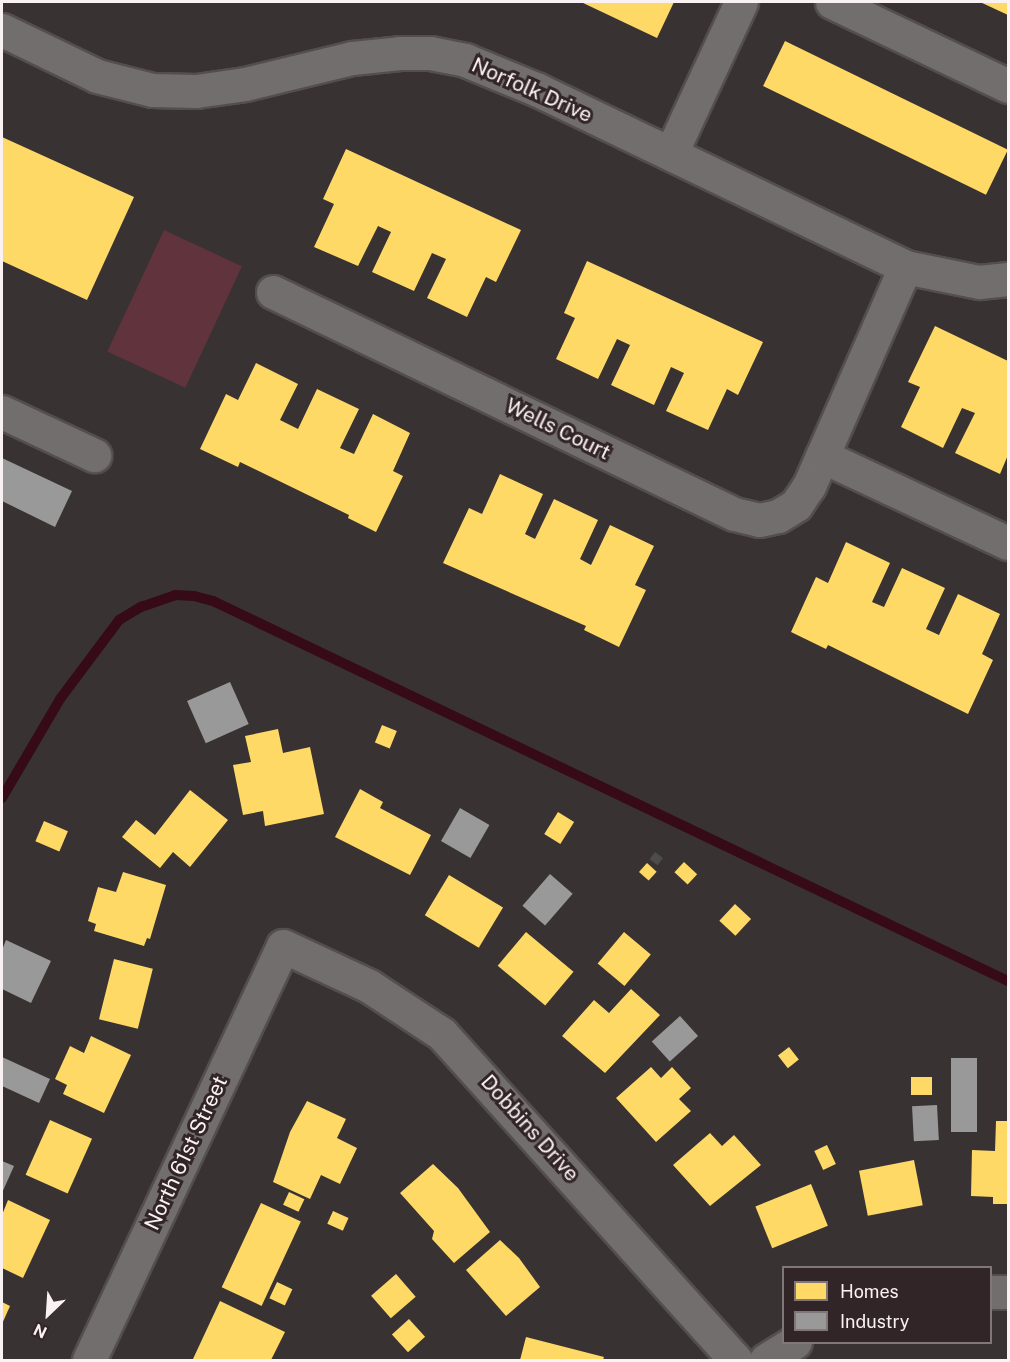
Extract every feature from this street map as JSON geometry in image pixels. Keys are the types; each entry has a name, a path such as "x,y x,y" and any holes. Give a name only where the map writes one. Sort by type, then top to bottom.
{"street":[{"path":"671,153 741,2"},
{"path":"832,2 1008,87"},
{"name":"Norfolk Drive","path":"2,30 97,76 152,90 196,91 245,84 352,58 430,54 503,74 905,267 979,282 1008,279"},
{"name":"Wells Court","path":"273,292 734,514 759,520 778,516 796,505 822,456 905,267"},
{"path":"2,412 94,455"},
{"path":"822,456 1008,543"},
{"name":"North 61st Street","path":"89,1360 283,946"},
{"name":"Dobbins Drive","path":"283,946 369,986 442,1034 736,1360"},
{"path":"992,1292 1008,1292"},
{"path":"766,1360 792,1344"}],"shaded area":[{"path":"164,230 242,266 185,388 107,351"}],"building: Homes":[{"path":"581,2 674,2 657,38"},
{"path":"980,2 1008,2 1008,15"},
{"path":"785,41 1008,150 986,195 763,86"},
{"path":"2,137 134,197 87,300 2,261"},
{"path":"346,149 521,230 496,282 486,277 467,317 427,298 446,259 432,253 414,291 372,272 391,232 378,226 358,266 314,247 334,204 323,199"},
{"path":"587,261 763,342 738,395 727,389 708,430 666,411 684,373 671,367 654,405 611,385 630,345 617,339 598,379 556,359 575,318 564,313"},
{"path":"935,326 1008,361 1008,455 1000,474 955,453 975,413 962,408 943,448 901,427 920,387 908,382"},
{"path":"256,363 298,384 280,420 298,429 317,389 359,409 340,448 354,454 373,414 410,433 393,471 403,476 376,532 348,518 349,515 240,462 238,467 200,449 226,394 238,400"},
{"path":"500,474 543,494 525,534 535,539 554,499 598,520 580,559 591,565 610,525 654,546 635,585 646,590 619,647 584,630 586,626 443,563 469,508 482,514"},
{"path":"846,542 890,563 872,602 884,607 902,568 945,588 926,629 939,635 958,594 1000,614 982,654 993,660 968,714 828,645 826,649 791,632 816,577 828,583"},
{"path":"382,725 397,731 390,749 375,743"},
{"path":"278,729 283,753 310,747 324,814 265,826 263,811 243,815 233,765 251,762 245,736"},
{"path":"360,789 383,802 380,808 431,835 410,875 335,837"},
{"path":"190,790 228,820 190,867 173,852 160,868 122,837 136,820 155,835"},
{"path":"558,812 574,822 560,844 544,834"},
{"path":"44,821 68,831 59,851 35,841"},
{"path":"684,862 697,874 688,885 674,872"},
{"path":"647,863 657,872 649,881 639,872"},
{"path":"123,872 166,885 150,939 147,938 144,946 94,931 96,924 88,921 98,887 116,892"},
{"path":"449,875 503,907 479,948 425,915"},
{"path":"735,904 751,919 735,936 719,921"},
{"path":"526,932 573,972 545,1006 498,966"},
{"path":"624,932 651,954 624,986 598,963"},
{"path":"114,959 153,969 138,1029 99,1019"},
{"path":"631,989 660,1015 605,1073 562,1036 594,1000 609,1013"},
{"path":"91,1036 131,1055 104,1113 63,1094 67,1085 55,1079 70,1046 84,1053"},
{"path":"789,1047 799,1060 788,1068 778,1056"},
{"path":"651,1067 661,1078 672,1067 691,1088 679,1099 691,1111 656,1142 616,1098"},
{"path":"911,1077 932,1077 932,1095 911,1095"},
{"path":"307,1101 346,1119 337,1138 357,1148 340,1184 321,1175 310,1199 273,1182 290,1132"},
{"path":"50,1120 92,1139 68,1194 26,1175"},
{"path":"996,1121 1008,1121 1007,1204 993,1204 993,1197 971,1196 972,1150 995,1151"},
{"path":"710,1133 722,1146 734,1135 761,1165 710,1206 673,1165"},
{"path":"827,1145 836,1164 823,1170 814,1151"},
{"path":"914,1160 923,1205 868,1216 859,1171"},
{"path":"433,1164 458,1188 490,1232 454,1263 432,1239 434,1231 400,1193"},
{"path":"811,1184 828,1226 772,1248 755,1206"},
{"path":"289,1192 304,1199 298,1212 283,1205"},
{"path":"8,1200 50,1220 23,1278 2,1268 2,1215"},
{"path":"261,1203 301,1222 262,1306 222,1287"},
{"path":"333,1211 349,1218 343,1231 327,1224"},
{"path":"500,1240 519,1258 540,1287 506,1316 466,1270"},
{"path":"396,1274 416,1297 391,1318 371,1296"},
{"path":"277,1282 292,1289 285,1305 269,1298"},
{"path":"220,1301 285,1332 271,1360 193,1359"},
{"path":"2,1302 10,1306 2,1324"},
{"path":"409,1319 425,1337 408,1352 392,1334"},
{"path":"526,1337 604,1357 603,1360 520,1360"}],"building: Industry":[{"path":"2,458 72,491 55,527 2,501"},
{"path":"230,682 249,724 206,743 187,701"},
{"path":"460,808 489,825 470,858 441,841"},
{"path":"550,874 573,894 545,925 522,906"},
{"path":"6,940 51,961 31,1003 2,989 2,950"},
{"path":"680,1016 698,1036 670,1061 652,1041"},
{"path":"2,1057 50,1079 39,1103 2,1086"},
{"path":"951,1058 977,1058 977,1132 951,1132"},
{"path":"937,1105 939,1140 914,1141 912,1106"},
{"path":"2,1161 14,1166 2,1193"}],"building: Other":[{"path":"655,852 663,858 658,865 650,859"}],"waterway":[{"path":"2,798 60,699 119,620 141,607 175,595 194,596 213,601 1008,981"}]}
